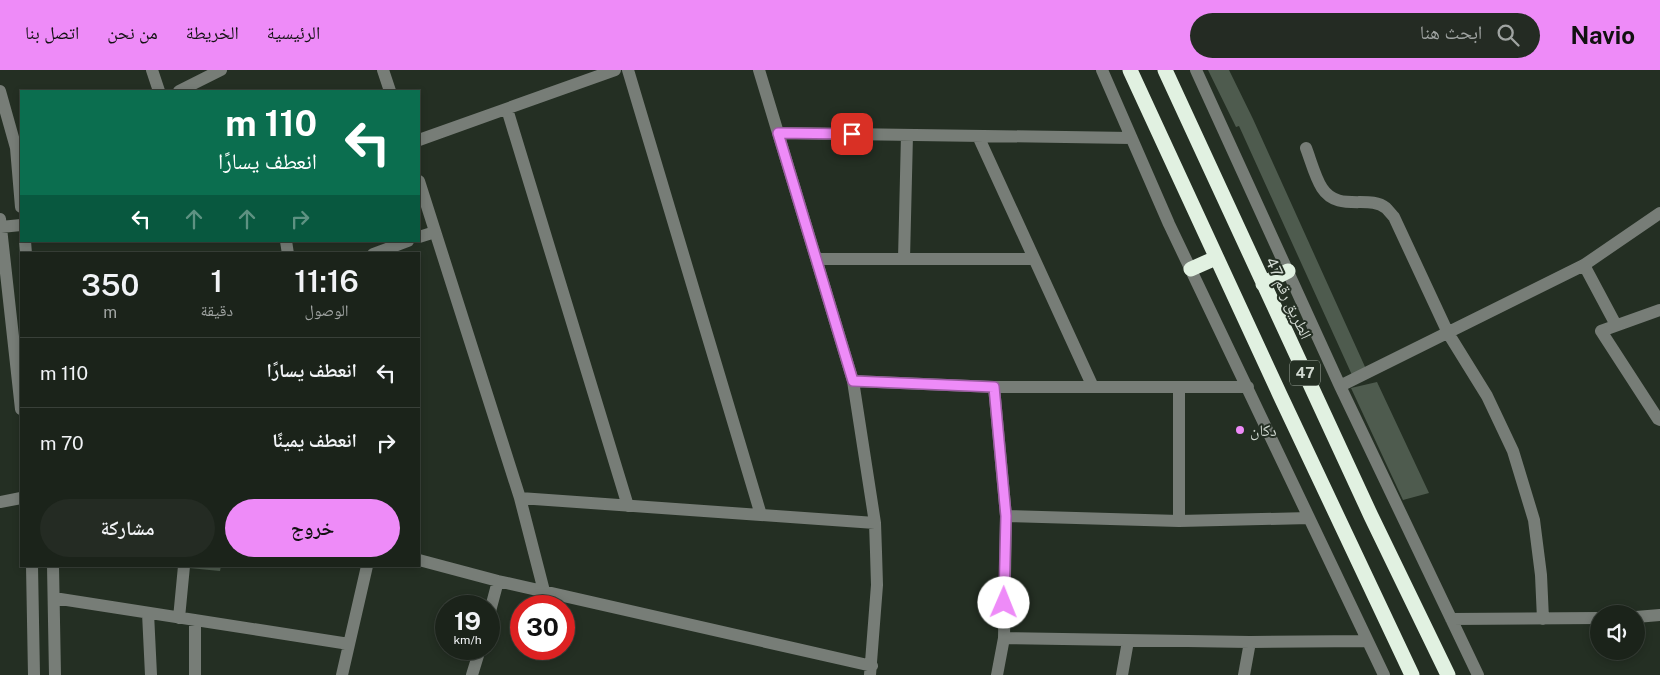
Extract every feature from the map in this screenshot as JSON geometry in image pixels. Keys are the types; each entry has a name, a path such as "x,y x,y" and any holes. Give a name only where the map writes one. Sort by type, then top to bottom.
{"highway":[{"name":"47","path":"1130,70 1412,675"},
{"name":"الطريق رقم 47","path":"1165,70 1367,507 1448,675"},
{"path":"1191,269 1216,258"},
{"path":"1263,284 1288,271"}],"street":[{"path":"152,70 159,90"},
{"path":"181,90 221,70"},
{"path":"383,70 390,90"},
{"path":"420,140 615,70"},
{"path":"628,70 761,515"},
{"path":"420,560 498,581 871,670 877,585 874,523 853,381 759,70"},
{"path":"1102,70 1191,269 1384,675"},
{"path":"1196,70 1340,386 1478,675"},
{"path":"0,91 19,147 20,177"},
{"path":"506,109 628,506"},
{"path":"778,133 1131,138"},
{"path":"904,259 907,135"},
{"path":"978,136 1093,387"},
{"path":"1306,148 1322,189 1333,198 1347,203 1372,203 1386,208 1394,217 1448,334 1488,396 1513,452 1534,520 1541,575 1543,619"},
{"path":"420,184 520,498 544,592"},
{"path":"1340,386 1584,265 1660,213"},
{"path":"20,226 0,223 5,320 20,403"},
{"path":"420,238 435,232"},
{"path":"378,252 405,242"},
{"path":"817,259 1034,259"},
{"path":"1584,265 1616,325"},
{"path":"1660,310 1601,331 1660,420"},
{"path":"853,381 994,387 1248,387"},
{"path":"994,387 1006,516 1004,638 997,675"},
{"path":"1179,388 1180,521"},
{"path":"0,502 20,498"},
{"path":"520,498 874,523"},
{"path":"1006,516 1180,521 1309,518"},
{"path":"32,567 34,675"},
{"path":"53,567 55,675"},
{"path":"179,618 184,567"},
{"path":"342,675 367,567"},
{"path":"494,595 498,581"},
{"path":"54,598 350,644"},
{"path":"148,613 152,675"},
{"path":"1645,617 1660,616"},
{"path":"1451,619 1590,618"},
{"path":"195,620 195,675"},
{"path":"1004,638 1128,641 1368,641"},
{"path":"1122,675 1128,641"},
{"path":"1244,675 1250,642"},
{"path":"1247,659 1254,675"},
{"path":"472,675 477,660"}],"building":[{"path":"1208,70 1229,70 1366,369 1352,375 1239,126 1236,127"},
{"path":"1377,382 1429,493 1403,500 1351,388"},
{"path":"189,567 221,567 220,571"}],"place":[{"name":"دكان","path":"1240,430"}],"route":[{"path":"852,134 778,133 853,381 994,387 1006,516 1004,603"}]}
